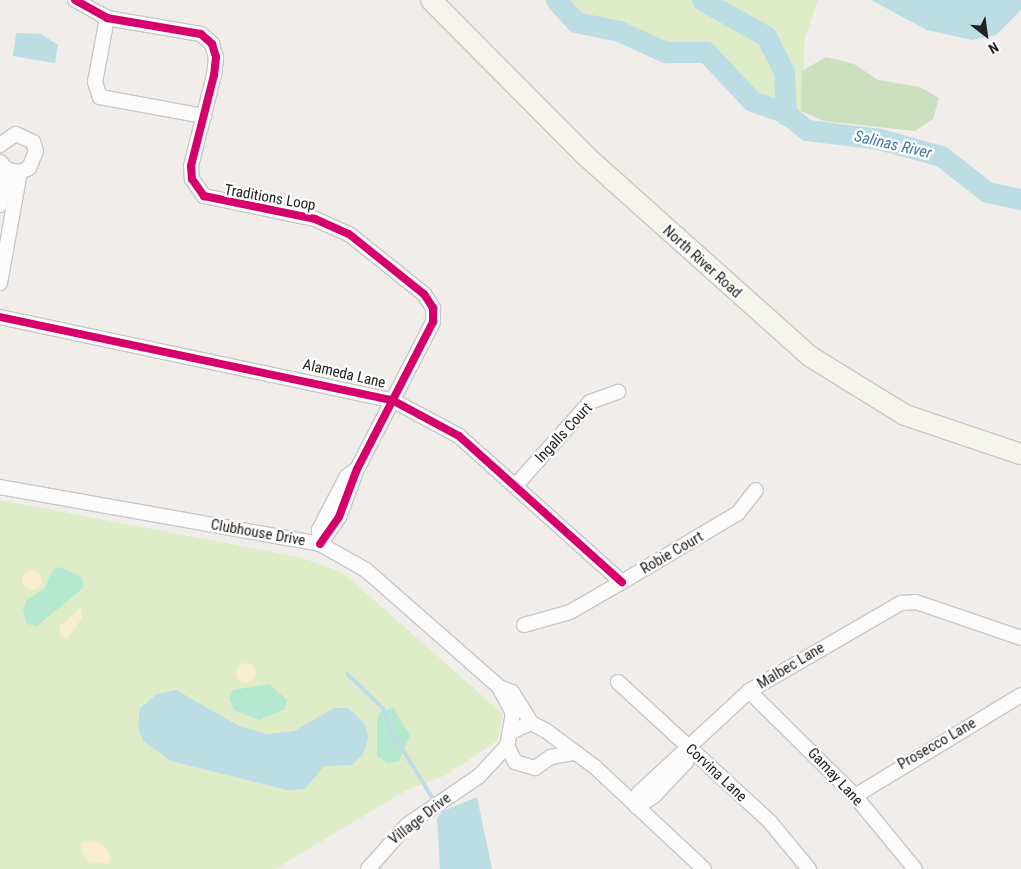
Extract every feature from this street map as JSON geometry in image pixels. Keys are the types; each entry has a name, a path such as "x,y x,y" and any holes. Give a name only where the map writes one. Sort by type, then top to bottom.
{"main road":[{"name":"North River Road","path":"431,0 587,157 811,357 905,414 1021,454"}],"street":[{"name":"Traditions Loop","path":"75,0 107,18 201,34 212,44 216,57 191,166 192,179 204,196 316,219 349,234 424,294 433,308 433,322 357,469 347,476 319,530 320,544"},
{"path":"107,18 95,82 100,97 204,116"},
{"path":"0,145 16,134 33,142 35,160 9,168"},
{"path":"0,205 9,168"},
{"path":"0,283 9,168"},
{"name":"Alameda Lane","path":"0,317 392,400 459,436 517,484 622,582"},
{"name":"Ingalls Court","path":"517,484 590,402 618,392"},
{"name":"Clubhouse Drive","path":"0,487 320,544 366,570 499,687 512,692 531,723 573,753 637,807 704,869"},
{"name":"Robie Court","path":"524,625 570,612 622,582 723,523 756,490"},
{"name":"Malbec Lane","path":"637,807 654,796 686,762 689,748 749,691 906,602 1021,638"},
{"name":"Corvina Lane","path":"618,682 770,822 809,869"},
{"name":"Clubhouse Drive","path":"499,687 513,713 512,731 507,746"},
{"name":"Gamay Lane","path":"749,691 855,796 915,869"},
{"name":"Prosecco Lane","path":"855,796 1021,695"},
{"path":"512,731 531,723"},
{"path":"550,756 551,737"},
{"path":"507,746 509,756 522,767 535,768 550,756 573,753"},
{"name":"Village Drive","path":"368,869 407,825 479,776 507,746"},
{"name":"Village Drive","path":"479,776 522,767"}],"green space":[{"path":"562,0 818,0 805,38 801,111 754,95 705,46 667,45 615,23 577,15"},
{"path":"826,57 854,64 878,80 920,87 939,98 933,119 915,131 824,121 801,111 802,71"},
{"path":"0,500 299,557 342,572 503,714 497,741 444,776 405,791 275,869 0,869"},
{"path":"60,567 82,577 84,587 37,626 27,624 23,610 27,600 45,588 53,569"},
{"path":"269,684 287,700 284,710 259,720 234,710 229,699 233,690"},
{"path":"393,707 410,735 399,761 388,764 377,756 377,722 379,713"}],"sand":[{"path":"32,570 39,573 42,580 39,587 32,590 25,587 22,580 25,573"},
{"path":"81,608 82,618 67,639 60,634 60,626"},
{"path":"246,663 253,666 256,673 253,680 246,683 239,680 236,673 239,666"},
{"path":"92,840 105,847 111,857 108,864 89,861 82,853 81,843"}],"water":[{"path":"871,0 1021,0 1021,10 996,35 972,40 927,30"},
{"path":"16,33 41,34 58,45 55,63 13,56"},
{"path":"176,690 239,726 267,734 294,731 334,708 348,708 363,722 369,736 363,754 352,765 324,766 305,789 287,790 171,761 144,742 138,728 140,708 157,694"},
{"path":"477,797 492,869 440,869 437,818 443,811"}],"waterway":[{"name":"Salinas River","path":"556,0 576,22 619,31 665,52 706,52 752,101 784,112 807,130 879,139 941,156 987,192 1021,199"},
{"name":"Salinas River","path":"702,0 766,36 784,72 786,115"},
{"path":"347,674 383,708 391,731 435,802"}],"cycle path":[{"path":"75,0 107,18 201,34 212,44 216,57 214,75 191,166 192,179 204,196 315,219 349,234 424,294 433,308 433,322 357,469 339,517 320,544"},
{"path":"0,317 392,400 459,436 622,582"}]}
